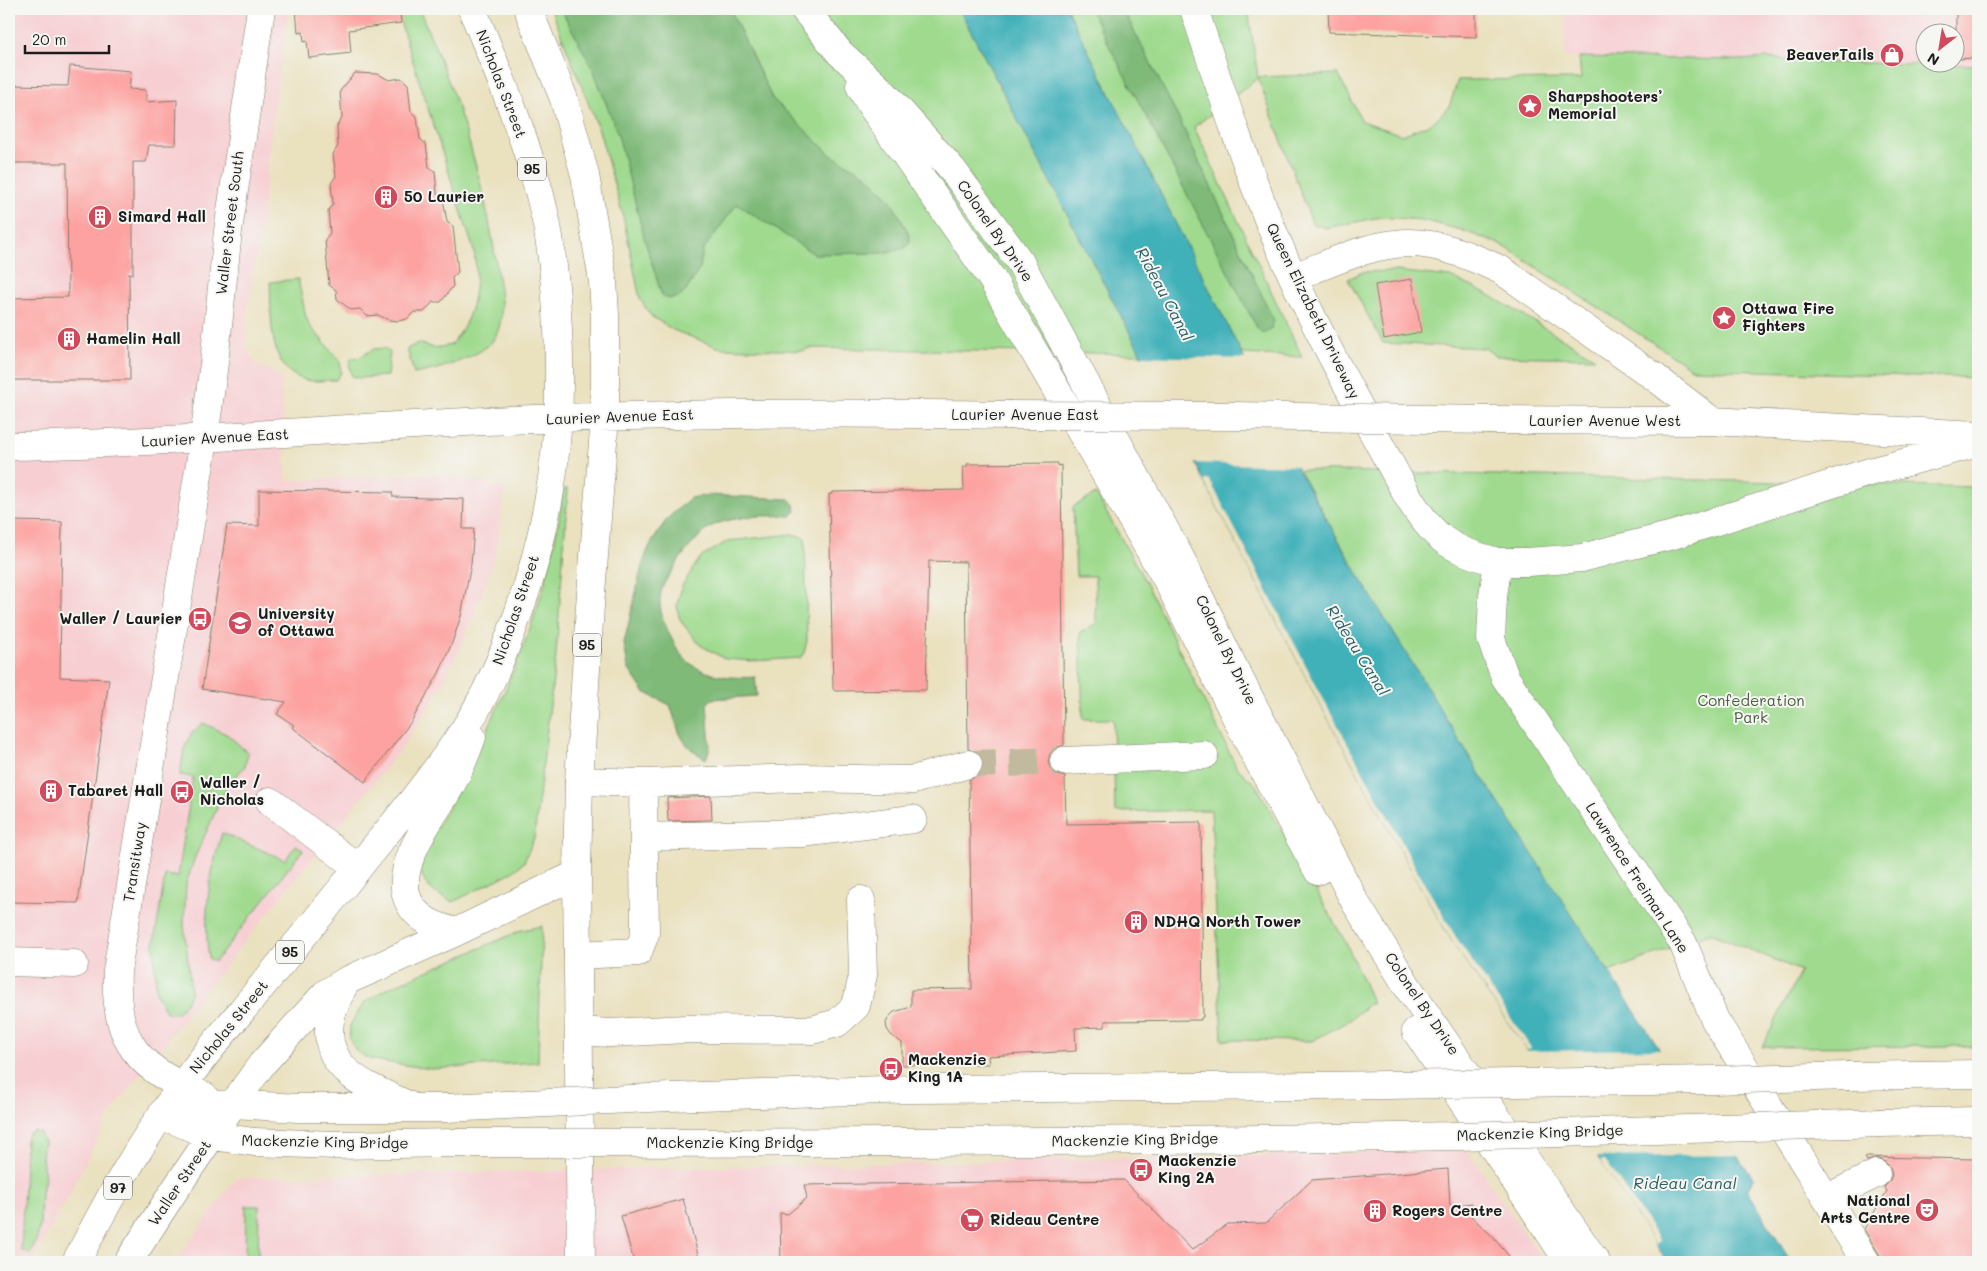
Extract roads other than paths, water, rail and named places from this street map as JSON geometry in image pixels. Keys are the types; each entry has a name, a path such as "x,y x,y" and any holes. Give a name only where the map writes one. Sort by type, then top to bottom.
{"main road":[{"name":"Waller Street South","path":"204,439 228,231 261,9"},
{"name":"Nicholas Street","path":"162,1114 181,1086 358,868 424,785 463,732 479,704 507,644 530,580 552,484 558,418 558,352 554,273 545,216 511,102 472,9"},
{"name":"95","path":"528,9 564,99 585,175 603,281 606,345 605,417 578,781 577,874"},
{"name":"Colonel By Drive","path":"804,9 840,52 883,92 952,169 1020,262 1184,565 1237,674 1355,902 1410,989 1596,1262"},
{"name":"Queen Elizabeth Driveway","path":"1194,9 1246,162 1294,278 1316,324 1420,517 1430,529 1453,547 1470,555 1498,562 1582,558 1673,535 1866,473 1978,443"},
{"name":"Colonel By Drive","path":"840,52 870,104 992,279 1167,580 1253,751 1337,906 1431,1053 1569,1262"},
{"path":"1294,278 1372,248 1396,243 1424,244 1479,260 1501,270 1656,378 1712,421"},
{"name":"Laurier Avenue East","path":"9,446 204,439 558,418 830,413 1008,416 1232,416"},
{"name":"Laurier Avenue West","path":"1232,416 1712,421 1978,435"},
{"name":"Transitway","path":"204,439 122,938 116,988 118,1014 123,1030 140,1058 153,1070 181,1086 205,1096 233,1104"},
{"name":"Lawrence Freiman Lane","path":"1498,562 1491,639 1505,677 1683,943 1715,1020 1866,1262"},
{"path":"456,932 426,920 418,914 407,896 405,880 407,865 415,845 451,786 469,746 477,724 479,704"},
{"path":"1064,761 1204,755"},
{"path":"578,781 643,783 801,778 913,780 968,764"},
{"path":"578,955 638,952 645,934 643,783"},
{"path":"270,801 358,868"},
{"path":"644,837 802,833 913,819"},
{"path":"233,1104 262,1064 325,994 346,981 456,932 577,874 581,1262"},
{"path":"579,1031 610,1033 686,1030 812,1030 837,1023 856,1006 863,975 861,900"},
{"path":"9,962 74,964"},
{"path":"346,981 329,1023 332,1048 338,1063 355,1080 414,1108"},
{"path":"162,1114 197,1106 233,1104 298,1108 447,1108 670,1097 914,1089 1350,1086 1978,1074"},
{"name":"Waller Street","path":"128,1262 233,1104"},
{"name":"Mackenzie King Bridge","path":"162,1114 212,1136 254,1142 336,1144 1136,1141 1532,1134 1978,1121"},
{"name":"97","path":"76,1262 139,1150 162,1114"},
{"path":"1827,1198 1876,1174"}],"water":[{"name":"Rideau Canal","path":"959,9 1067,9 1242,354 1298,470 1366,588 1483,779 1658,1047 1754,1179 1748,1191 1791,1262 1667,1262 1527,1050 1454,945 1314,693 1204,481 1141,354"}],"tunnel":[{"path":"968,764 1064,761"}],"place":[{"name":"BeaverTails","path":"1892,55"},
{"name":"Sharpshooters’ Memorial","path":"1530,106"},
{"name":"50 Laurier","path":"386,197"},
{"name":"Simard Hall","path":"100,217"},
{"name":"Ottawa Fire Fighters","path":"1724,318"},
{"name":"Hamelin Hall","path":"69,339"},
{"name":"Waller / Laurier","path":"200,619"},
{"name":"University of Ottawa","path":"240,623"},
{"name":"Tabaret Hall","path":"51,791"},
{"name":"Waller / Nicholas","path":"182,792"},
{"name":"NDHQ North Tower","path":"1136,922"},
{"name":"Mackenzie King 1A","path":"891,1069"},
{"name":"Mackenzie King 2A","path":"1141,1170"},
{"name":"National Arts Centre","path":"1927,1210"},
{"name":"Rogers Centre","path":"1375,1211"},
{"name":"Rideau Centre","path":"972,1220"}],"park label":[{"name":"Confederation Park","path":"1751,710"}]}
